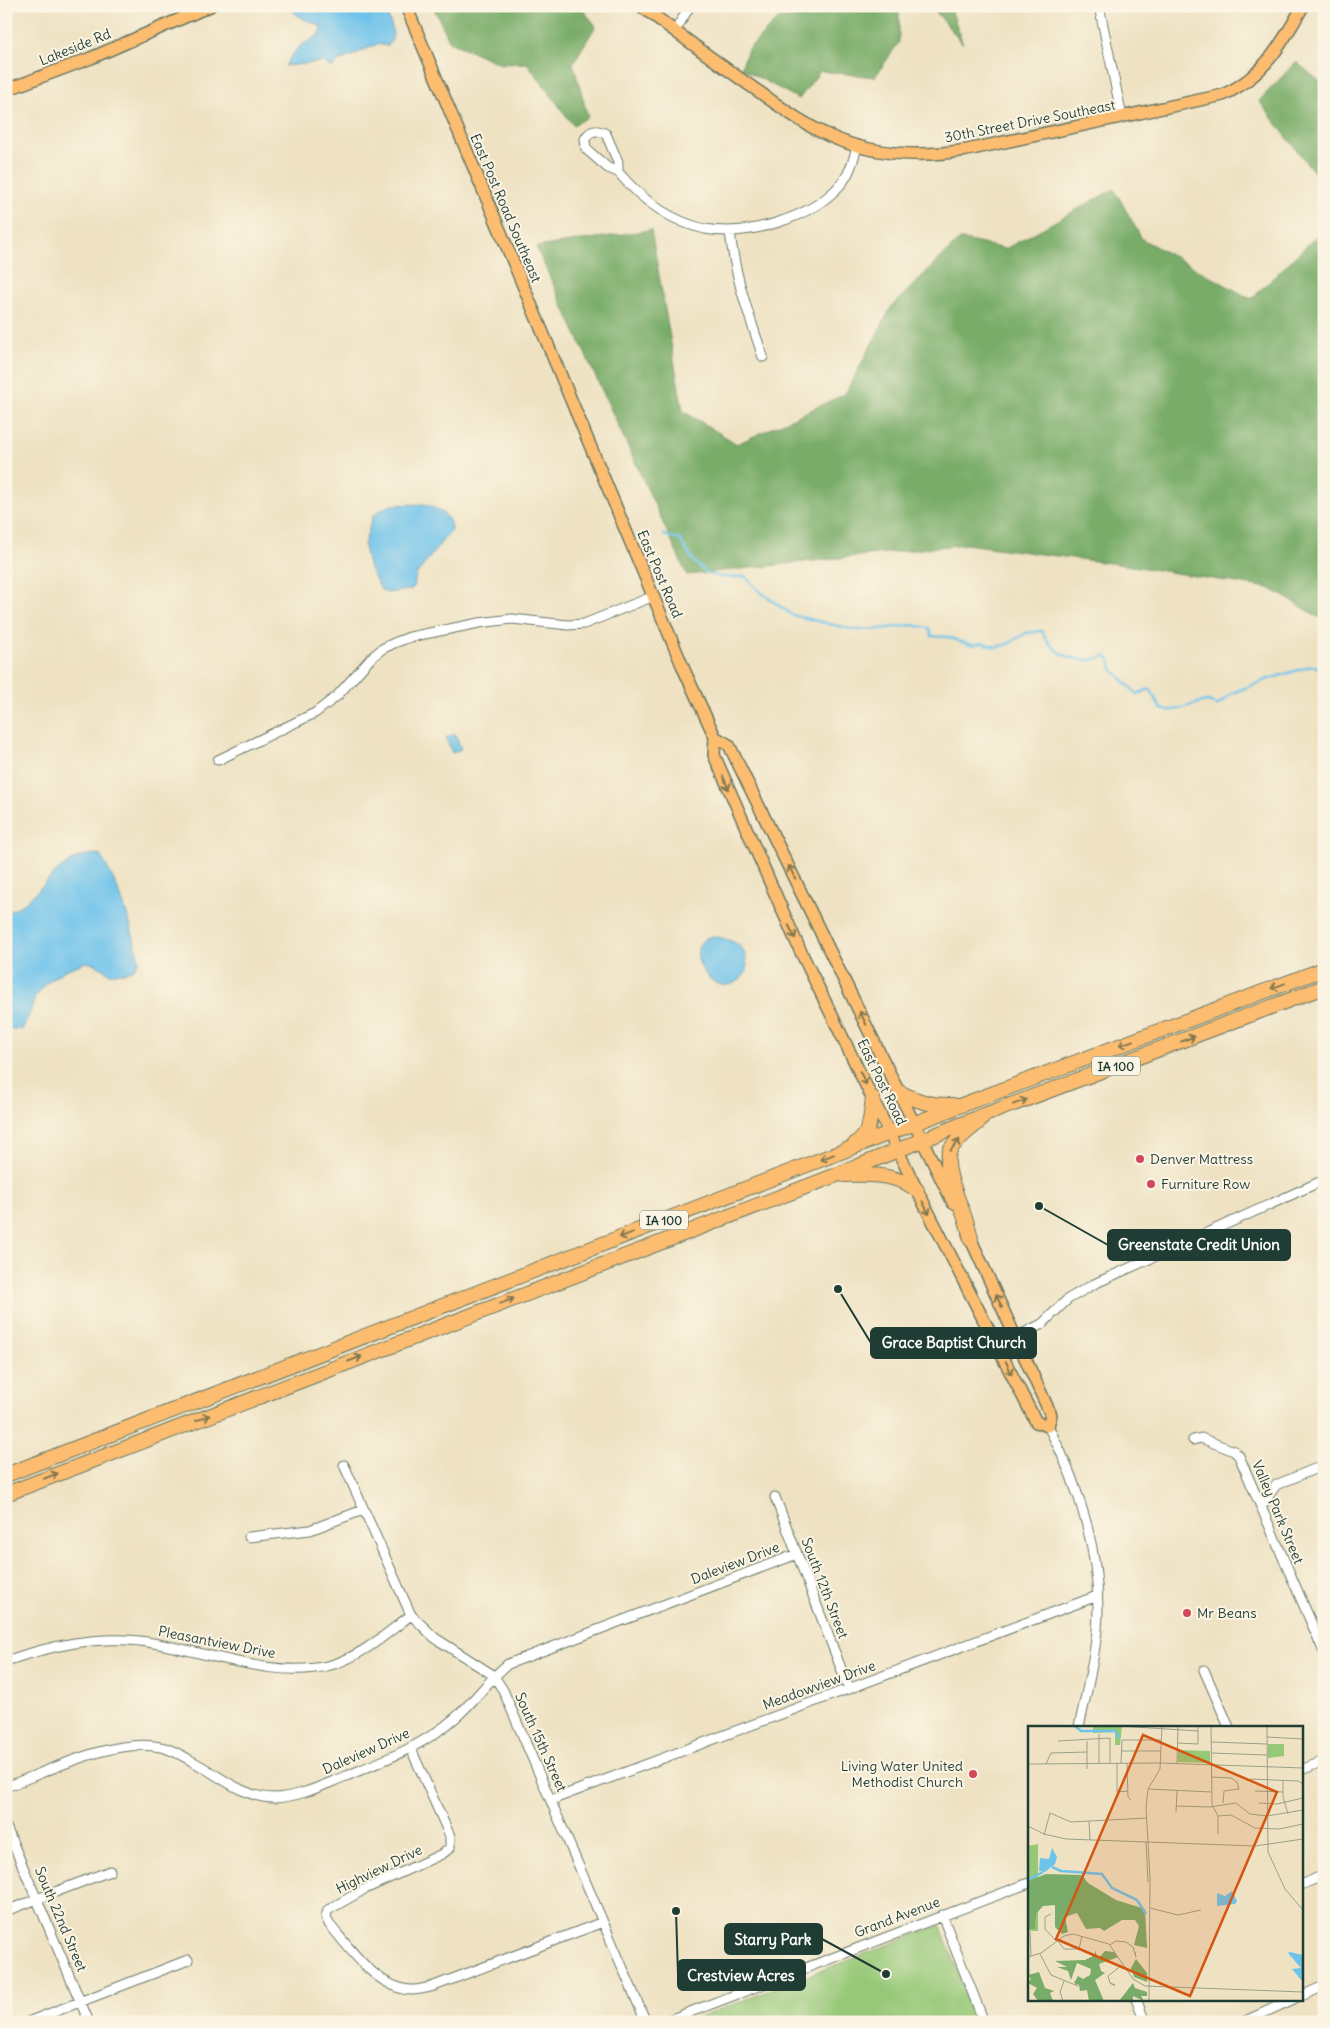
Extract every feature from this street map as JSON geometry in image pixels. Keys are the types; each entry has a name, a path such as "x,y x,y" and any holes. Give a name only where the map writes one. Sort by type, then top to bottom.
{"highway":[{"name":"IA 100","path":"6,1476 962,1105 1324,969"},
{"name":"IA 100","path":"6,1494 834,1176 987,1114 1324,987"},
{"path":"899,1092 918,1102 932,1105 962,1105"},
{"path":"851,1148 865,1136 870,1122 873,1098"},
{"path":"971,1240 970,1227 955,1191 948,1165 950,1151 958,1140 987,1114"},
{"path":"834,1176 879,1176 906,1182 917,1190"}],"main road":[{"name":"Lakeside Rd","path":"6,90 91,58 210,6"},
{"name":"East Post Road Southeast","path":"406,6 580,421"},
{"name":"30th Street Drive Southeast","path":"641,6 798,119 824,133 857,146 903,154 947,153 1223,95 1242,85 1266,65 1303,6"},
{"name":"East Post Road","path":"580,421 685,672 715,737 714,755 755,853 799,948 917,1190 1036,1422 1048,1426 1051,1415 923,1140 729,745 715,737"}],"street":[{"path":"675,31 690,6"},
{"path":"1099,6 1122,117"},
{"path":"618,172 618,162 606,134 601,131 591,132 585,139 586,149 608,168 618,172 633,190 655,208 678,220 704,228 730,231 772,224 799,214 823,201 842,183 853,162 857,146"},
{"path":"730,231 739,287 763,357"},
{"path":"218,760 315,713 337,696 371,658 382,649 394,643 410,637 512,619 568,625 584,624 654,596"},
{"path":"998,1346 1042,1324 1068,1299 1088,1286 1324,1180"},
{"name":"East Post Road","path":"1048,1426 1068,1468 1083,1512 1093,1555 1097,1596 1097,1628 1094,1660 1079,1726"},
{"name":"Valley Park Street","path":"1193,1440 1201,1438 1239,1456 1324,1652"},
{"name":"South 15th Street","path":"344,1465 411,1615 435,1638 493,1675 503,1690 646,2022"},
{"path":"1261,1507 1276,1485 1324,1465"},
{"name":"South 12th Street","path":"775,1497 850,1689"},
{"path":"249,1537 310,1530 363,1510"},
{"name":"Daleview Drive","path":"6,1787 106,1749 146,1745 178,1753 245,1792 273,1798 305,1793 411,1749 437,1732 470,1705 493,1675 508,1664 797,1554"},
{"name":"Meadowview Drive","path":"551,1800 1097,1596"},
{"name":"Pleasantview Drive","path":"6,1662 49,1647 79,1641 108,1639 141,1641 276,1668 302,1669 330,1665 354,1656 411,1615"},
{"path":"1204,1670 1229,1726"},
{"name":"Highview Drive","path":"411,1749 450,1836 450,1848 442,1854 363,1890 328,1910 326,1917 329,1924 374,1974 386,1983 401,1989 417,1990 434,1986 603,1922"},
{"path":"1302,1770 1324,1760"},
{"name":"South 22nd Street","path":"6,1827 90,2022"},
{"path":"6,1911 110,1871"},
{"path":"1302,1885 1324,1875"},
{"name":"Grand Avenue","path":"664,2022 1028,1882"},
{"path":"942,1915 984,2022"},
{"path":"28,2022 188,1960"},
{"path":"1302,1996 1324,1986"},
{"path":"1136,2000 1145,2022"},
{"path":"1243,2022 1292,2000"}],"green space":[{"path":"433,6 580,6 596,26 573,63 588,117 573,125 527,63 501,64 450,42"},
{"path":"832,6 899,6 899,42 875,77 820,71 799,99 741,68 748,49 778,19 829,13"},
{"path":"931,6 950,6 963,44"},
{"path":"1296,62 1324,85 1324,191 1317,176 1259,101"},
{"path":"1114,189 1142,239 1251,299 1324,229 1324,620 1269,588 1132,566 966,544 687,575 536,247 651,230 683,411 737,444 845,394 892,306 960,239 1005,249"},
{"path":"940,1925 977,2022 688,2022"}],"water":[{"path":"291,6 383,6 392,27 393,37 387,46 377,44 338,62 332,68 323,62 285,66 298,48 319,35 322,28 300,17 293,11"},
{"path":"424,504 446,516 451,530 416,575 414,587 410,590 387,593 381,590 367,562 364,545 373,516 391,505"},
{"path":"455,734 461,749 452,753 446,738"},
{"path":"99,854 119,891 133,933 139,960 134,969 123,973 109,973 95,964 86,962 65,970 50,980 35,997 22,1030 6,1028 6,913 17,908 35,894 69,862 81,856"},
{"path":"713,936 734,942 739,945 745,955 747,971 736,982 724,985 713,981 704,973 699,962 698,951 702,941"}],"waterway":[{"path":"664,535 680,540 705,572 722,577 745,576 758,590 792,615 855,630 912,625 929,628 932,636 947,637 971,645 983,643 996,647 1008,644 1026,633 1042,631 1053,647 1068,657 1086,660 1105,656 1110,659 1112,669 1137,694 1150,689 1161,709 1175,710 1209,701 1217,706 1232,693 1266,680 1311,666 1324,668"}],"place":[{"name":"Denver Mattress","path":"1140,1159"},
{"name":"Furniture Row","path":"1151,1184"},
{"name":"Greenstate Credit Union","path":"1039,1206"},
{"name":"Grace Baptist Church","path":"838,1289"},
{"name":"Mr Beans","path":"1187,1613"},
{"name":"Living Water United Methodist Church","path":"973,1774"},
{"name":"Crestview Acres","path":"676,1911"},
{"name":"Starry Park","path":"886,1974"}]}
